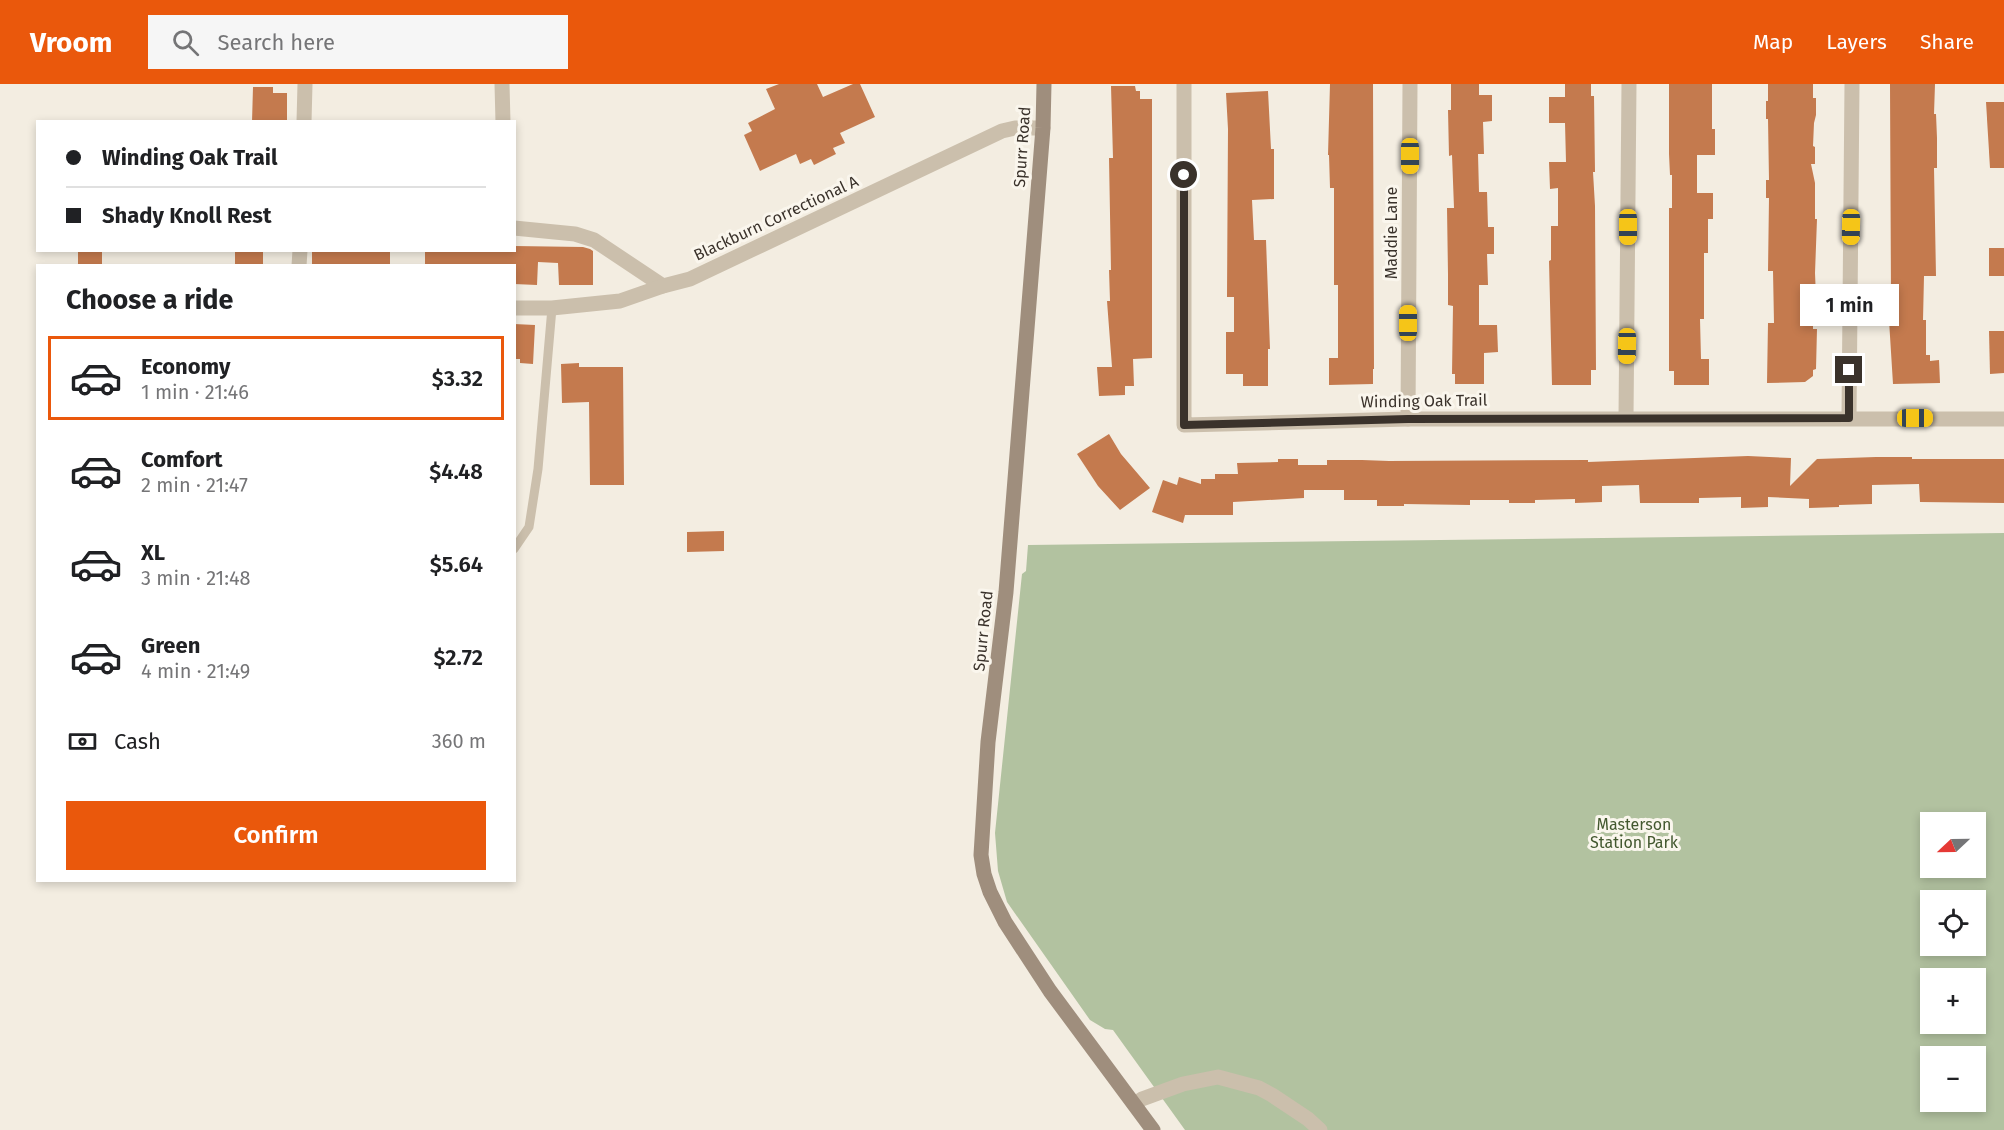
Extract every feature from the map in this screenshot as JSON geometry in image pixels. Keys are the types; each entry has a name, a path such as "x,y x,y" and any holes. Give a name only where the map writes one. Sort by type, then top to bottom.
{"street":[{"path":"304,120 305,84"},
{"path":"502,84 503,120"},
{"name":"Spurr Road","path":"1044,84 1006,592 988,742 981,855 990,892 1005,922 1050,991 1153,1130"},
{"name":"Winding Oak Trail","path":"1184,84 1184,425 1408,419 2004,419"},
{"name":"Maddie Lane","path":"1408,419 1410,84"},
{"path":"1626,418 1629,84"},
{"path":"1849,418 1852,84"},
{"name":"Blackburn Correctional A","path":"516,308 552,308 620,302 690,279 1002,131 1015,128 1042,128"},
{"path":"516,228 576,234 594,240 663,286"},
{"path":"1134,1104 1183,1084 1218,1077 1259,1088 1308,1119 1320,1130"}],"lane":[{"path":"516,546 529,527 538,469 552,308"}],"green space":[{"name":"Masterson Station Park","path":"2004,533 2004,1130 1185,1130 1113,1030 1105,1029 1090,1020 1007,902 998,871 995,833 1022,574 1026,571 1028,545"}],"building":[{"path":"779,84 817,84 823,97 853,84 860,84 875,117 840,133 845,143 833,148 836,154 814,165 811,159 800,164 796,154 760,171 744,135 752,131 748,123 775,109 766,89"},
{"path":"1330,84 1373,84 1373,384 1329,385 1329,358 1338,358 1338,285 1334,285 1334,188 1330,188 1328,155"},
{"path":"1451,84 1479,84 1479,95 1492,95 1492,121 1483,122 1484,154 1478,154 1479,192 1487,192 1488,227 1494,227 1494,254 1487,254 1488,285 1479,285 1479,325 1497,325 1498,352 1484,353 1484,384 1455,384 1455,374 1452,374 1453,306 1448,305 1447,208 1454,208 1452,155 1449,156 1448,110 1451,110"},
{"path":"1565,84 1591,84 1591,96 1594,96 1596,370 1591,370 1591,385 1552,385 1549,261 1551,260 1551,226 1558,226 1558,188 1550,189 1549,162 1566,162 1565,123 1549,123 1549,97 1565,97"},
{"path":"1669,84 1712,84 1712,129 1715,129 1715,155 1697,155 1697,193 1713,193 1713,219 1708,219 1708,253 1704,253 1704,319 1700,319 1701,359 1709,359 1709,385 1674,385 1674,371 1669,371 1669,208 1672,208 1672,175 1670,175 1669,154"},
{"path":"1768,84 1813,84 1813,98 1816,98 1813,146 1815,147 1815,164 1811,164 1815,183 1815,219 1817,219 1816,297 1813,297 1813,329 1817,329 1816,369 1813,370 1813,376 1805,382 1767,383 1768,323 1774,323 1773,271 1768,271 1769,198 1766,198 1766,180 1769,180 1768,119 1766,119"},
{"path":"1890,84 1935,84 1936,276 1924,276 1923,320 1926,320 1926,355 1930,355 1930,361 1939,360 1940,383 1893,384 1889,320 1891,296"},
{"path":"1111,86 1135,86 1136,91 1140,91 1140,99 1152,99 1152,358 1133,359 1134,386 1125,386 1125,395 1099,396 1097,367 1112,367 1107,301 1110,301 1109,270 1111,270 1109,158 1113,158"},
{"path":"253,87 273,87 273,93 287,93 287,120 252,120"},
{"path":"1268,91 1271,149 1274,149 1274,199 1252,200 1254,240 1266,240 1270,349 1268,349 1268,386 1243,386 1243,374 1226,374 1226,332 1234,332 1234,297 1227,297 1228,129 1226,93"},
{"path":"1986,102 2004,102 2004,168 1990,168"},
{"path":"516,246 583,247 593,251 593,285 559,285 558,263 538,262 537,285 516,284 516,264 425,264 425,252 516,252"},
{"path":"1989,248 2004,248 2004,276 1989,276"},
{"path":"78,252 102,252 102,264 78,264"},
{"path":"235,252 263,252 263,264 235,264"},
{"path":"312,252 390,252 390,264 312,264"},
{"path":"516,324 535,325 533,364 520,363 520,359 516,359"},
{"path":"1989,331 2004,331 2004,373 1990,374"},
{"path":"579,363 579,367 623,367 624,485 590,485 589,402 562,403 561,364"},
{"path":"1109,434 1121,454 1150,488 1120,510 1098,486 1077,454"},
{"path":"1748,456 1791,458 1790,486 1817,459 1912,457 1912,459 2004,459 2004,503 1920,502 1919,484 1872,485 1872,504 1809,508 1809,499 1768,497 1768,507 1741,508 1741,497 1699,498 1699,503 1640,503 1639,485 1602,486 1602,502 1575,503 1575,499 1535,500 1535,503 1470,500 1470,505 1377,506 1377,500 1344,500 1344,490 1304,490 1304,498 1233,502 1233,515 1185,515 1183,523 1152,512 1163,480 1177,485 1179,477 1201,484 1201,479 1215,479 1215,474 1238,474 1237,463 1278,462 1278,459 1298,459 1298,465 1327,465 1327,460 1588,460 1588,462"},
{"path":"724,531 724,551 687,552 687,532"}],"route":[{"path":"1184,175 1184,425 1408,419 1849,418 1849,370"}]}
